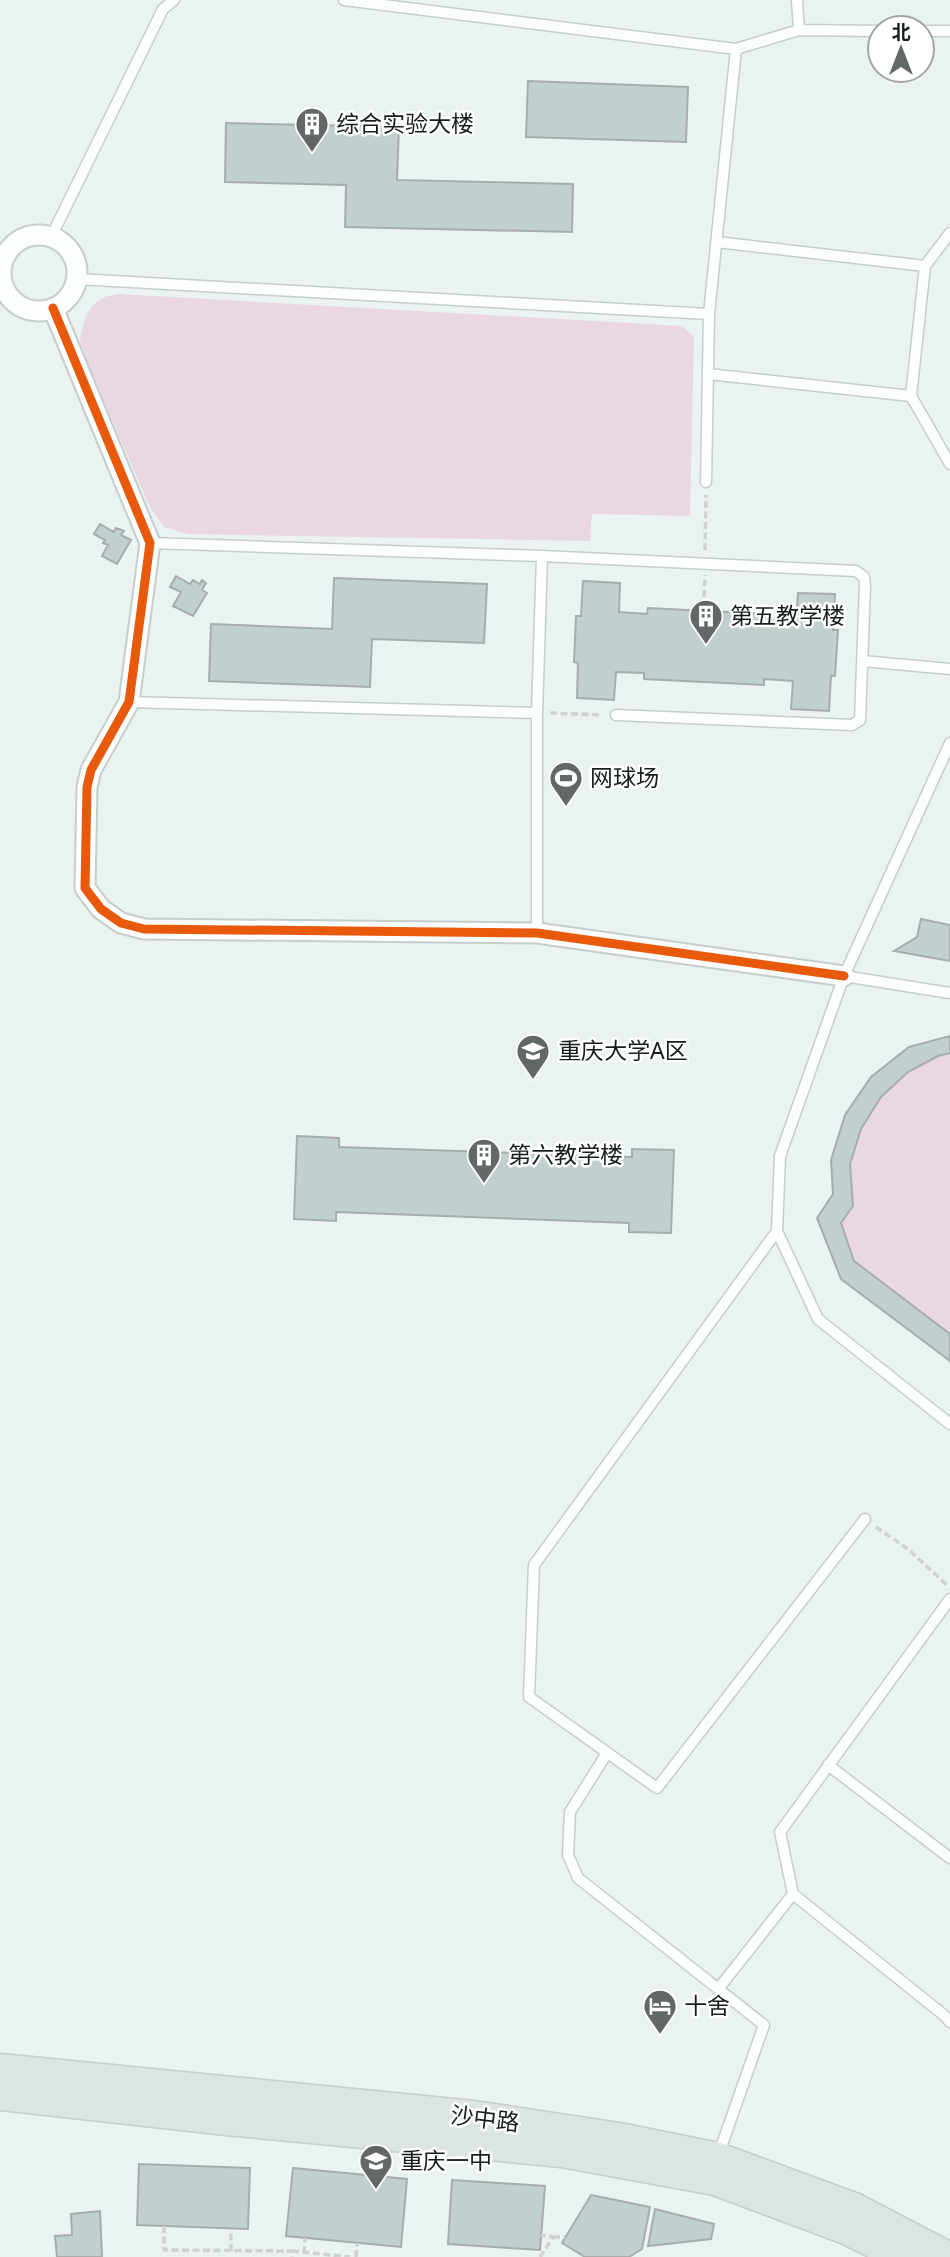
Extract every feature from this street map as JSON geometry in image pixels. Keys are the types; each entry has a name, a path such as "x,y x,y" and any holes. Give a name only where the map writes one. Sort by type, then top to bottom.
{"main road":[{"name":"沙中路","path":"0,2069 474,2116 619,2138 718,2158 854,2207 948,2257"},
{"name":"沙中路","path":"0,2095 227,2120 562,2151 715,2180 846,2228 903,2257"}],"street":[{"path":"28,236 51,236 63,243 72,253 77,278 64,301 53,308 40,311 15,303 5,293 0,271 9,249 28,236"},
{"path":"53,308 150,543 129,702 91,770 87,787 85,888 101,909 121,923 144,929 537,933 844,976"}],"lane":[{"path":"51,236 163,9 174,0"},
{"path":"344,0 736,49 799,30 866,31"},
{"path":"797,0 799,30"},
{"path":"706,482 709,314 736,49"},
{"path":"950,233 925,266 911,396 950,464"},
{"path":"717,242 925,266"},
{"path":"77,278 709,314"},
{"path":"708,374 911,396"},
{"path":"150,543 705,563 856,571 864,577 860,720 852,725 616,715"},
{"path":"537,933 537,713 542,556"},
{"path":"862,661 950,669"},
{"path":"129,702 537,713"},
{"path":"950,743 844,976 780,1156 777,1231 818,1319 950,1424"},
{"path":"844,976 950,993"},
{"path":"777,1231 534,1565 529,1698 657,1788 865,1519"},
{"path":"948,2016 793,1894 780,1832 950,1599"},
{"path":"607,1754 570,1812 568,1855 578,1878 764,2025 718,2158"},
{"path":"828,1765 950,1858"},
{"path":"719,1988 793,1894"}],"path":[{"path":"704,597 706,482"},
{"path":"537,713 616,715"},
{"path":"865,1519 908,1549 950,1588"},
{"path":"164,2226 164,2250 304,2253 350,2257"},
{"path":"231,2228 231,2251"},
{"path":"541,2235 565,2237"},
{"path":"540,2257 553,2237"},
{"path":"304,2253 305,2238"},
{"path":"356,2257 357,2242"}],"shaded area":[{"path":"120,294 682,326 694,337 690,516 592,514 590,541 188,534 164,527 150,507 80,347 83,326 92,306 105,297"},
{"path":"950,1053 950,1334 854,1261 841,1223 850,1207 850,1166 854,1147 871,1111 884,1095 915,1069"}],"building":[{"path":"528,81 688,87 686,142 526,137"},
{"name":"综合实验大楼","path":"226,123 399,127 397,180 573,184 572,232 345,227 346,185 225,182"},
{"path":"100,524 114,532 116,528 124,531 121,535 131,540 117,564 102,556 108,545 94,534"},
{"path":"176,576 190,584 193,580 200,584 202,580 206,583 202,590 207,593 193,616 173,606 181,592 170,587"},
{"path":"334,578 487,584 484,643 372,639 370,687 209,681 211,624 332,629"},
{"name":"第五教学楼","path":"583,581 620,583 619,612 647,614 648,608 767,614 767,620 796,621 798,593 835,594 833,630 838,630 829,711 791,709 793,681 764,679 764,685 644,679 644,673 616,672 614,700 577,698 578,663 574,662 576,616 581,616"},
{"path":"921,919 950,925 950,961 894,951 917,937"},
{"path":"950,1036 950,1053 938,1056 908,1072 881,1097 861,1129 850,1164 853,1206 841,1223 854,1261 950,1334 950,1361 841,1279 817,1218 833,1194 831,1160 845,1115 871,1077 909,1047"},
{"name":"第六教学楼","path":"297,1136 339,1138 339,1147 632,1157 632,1149 674,1150 671,1233 629,1232 629,1223 336,1212 336,1221 294,1219"},
{"path":"139,2164 250,2168 248,2229 137,2225"},
{"path":"293,2168 407,2179 401,2247 286,2236"},
{"path":"452,2180 545,2186 540,2250 448,2244"},
{"path":"591,2195 650,2207 642,2249 629,2257 585,2257 562,2243"},
{"path":"655,2209 714,2224 711,2239 648,2246"},
{"path":"100,2211 102,2257 57,2257 55,2236 72,2235 71,2214"}],"cycle path":[{"path":"53,308 150,543 129,702 91,770 87,787 85,888 101,909 121,923 144,929 537,933 844,976"}],"place":[{"name":"综合实验大楼","path":"312,154"},
{"name":"第五教学楼","path":"706,646"},
{"name":"网球场","path":"566,808"},
{"name":"重庆大学A区","path":"533,1081"},
{"name":"第六教学楼","path":"484,1185"},
{"name":"十舍","path":"660,2036"},
{"name":"重庆一中","path":"376,2191"}]}
